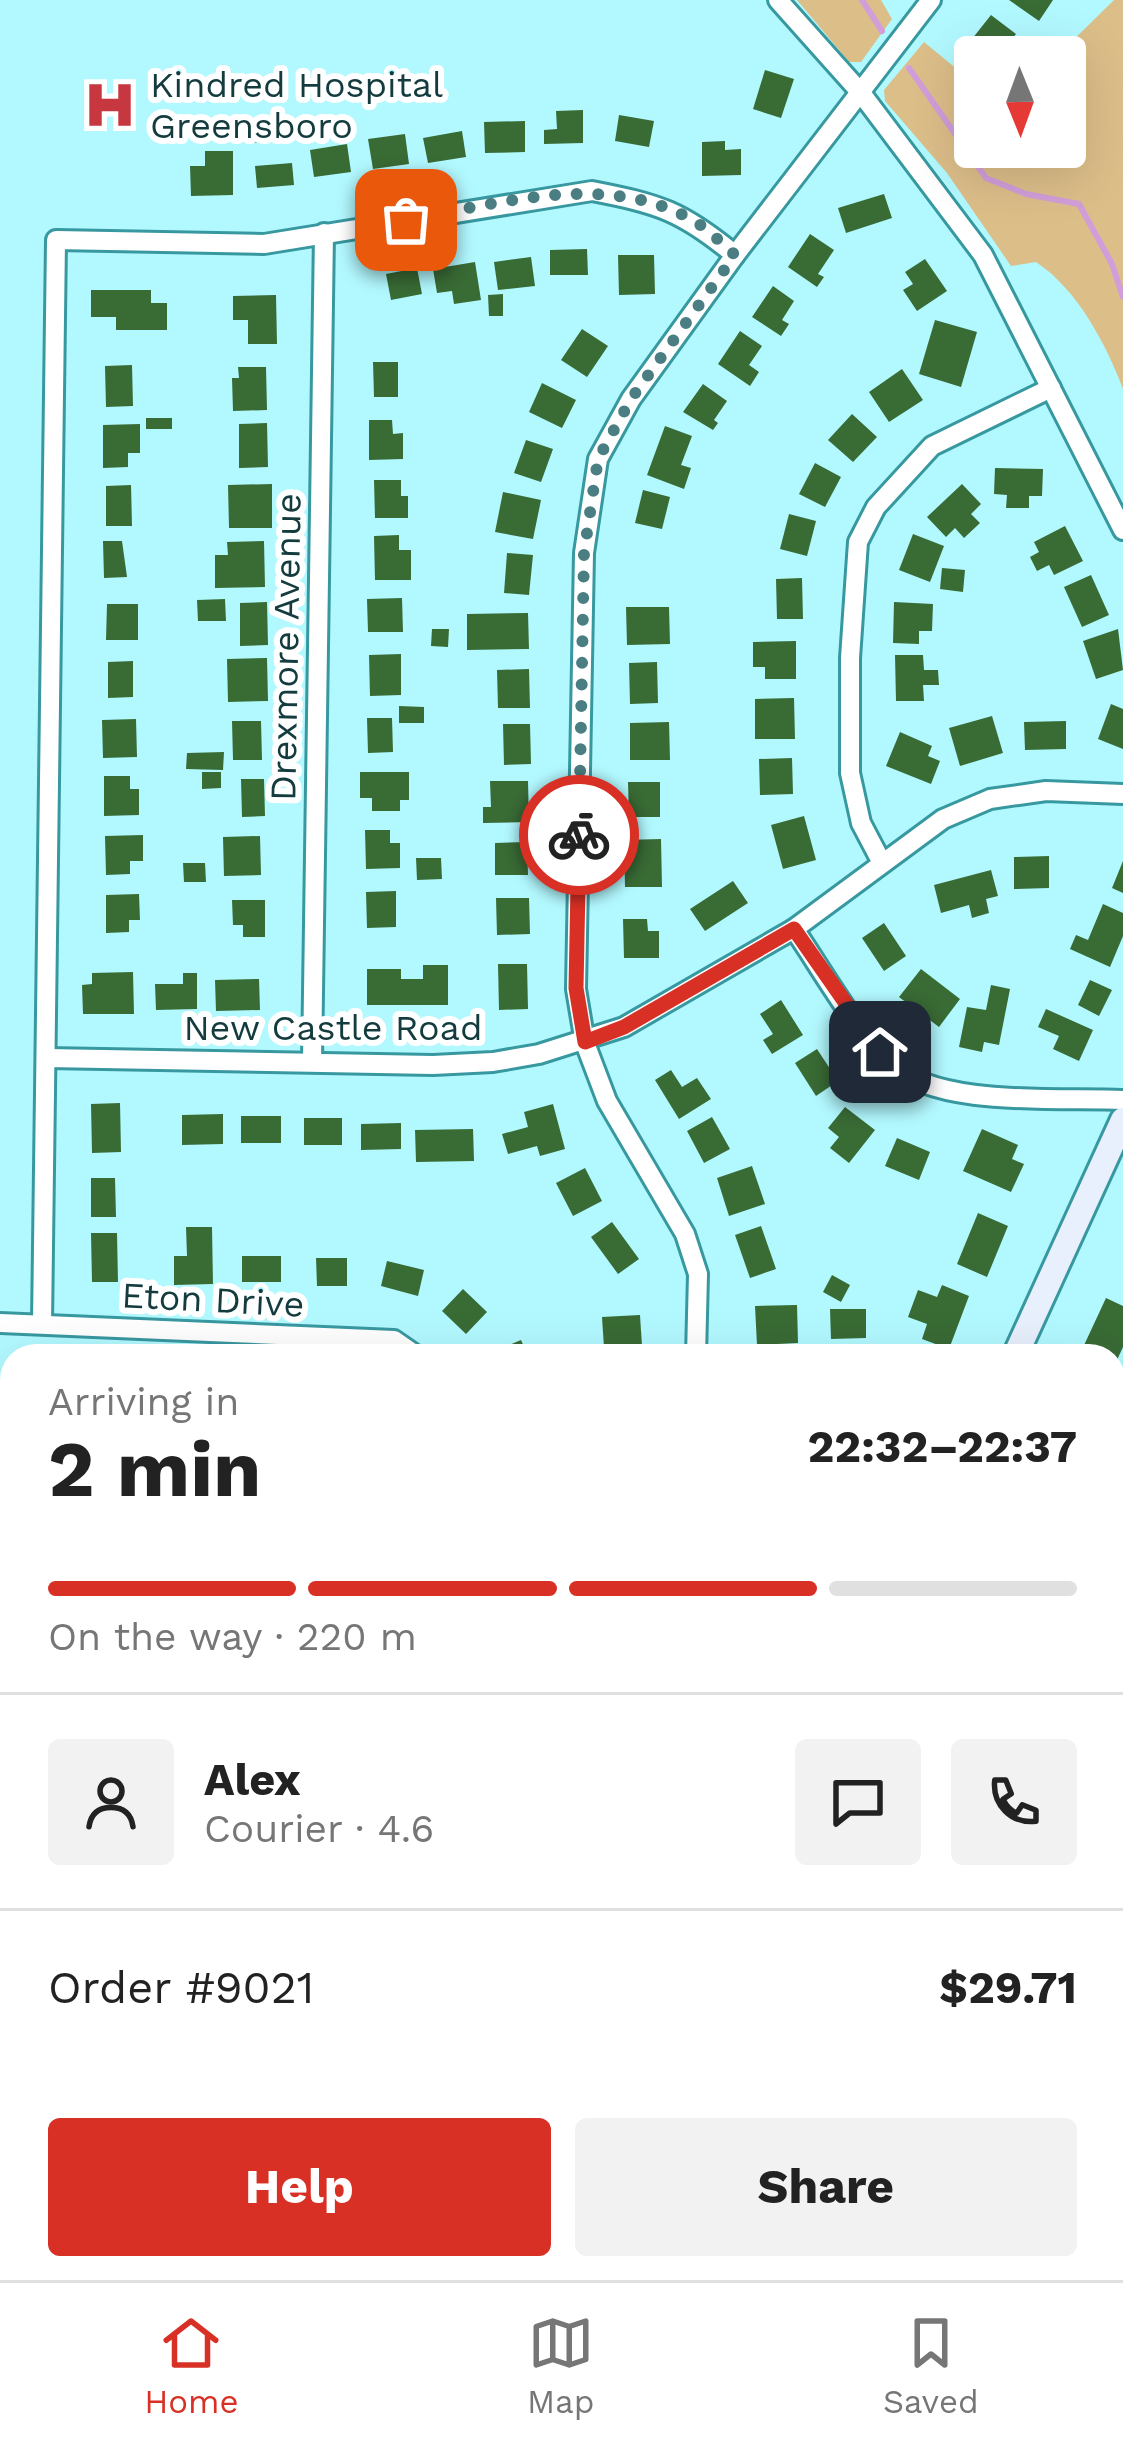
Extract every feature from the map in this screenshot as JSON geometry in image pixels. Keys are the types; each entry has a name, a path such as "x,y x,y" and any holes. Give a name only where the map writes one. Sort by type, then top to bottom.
{"main road":[{"path":"1020,1344 1123,1120"}],"street":[{"path":"778,0 862,93 983,255 1123,530"},
{"path":"696,1344 698,1274 685,1234 607,1101 585,1042 576,988 584,553 591,490 598,459 631,399 931,0"},
{"path":"42,1324 56,240 265,244 592,191 642,200 692,219 735,255"},
{"name":"Drexmore Avenue","path":"312,1062 324,233"},
{"path":"882,863 861,823 850,773 850,658 858,542 876,507 932,446 1051,388"},
{"name":"New Castle Road","path":"47,1058 494,1062 585,1042 624,1027 794,929 943,819 990,799 1046,791 1123,794"},
{"path":"794,929 880,1052 914,1081 954,1094 1123,1100"},
{"name":"Eton Drive","path":"0,1323 394,1340 400,1344"}],"shaded area":[{"path":"797,0 881,0 892,19 861,62 849,62"},
{"path":"1114,0 1123,0 1123,389 1077,302 1036,262 1011,266 947,173 885,101 884,90 924,42 954,67 954,168 1086,168 1086,36 1077,36"}],"building":[{"path":"1009,0 1053,0 1039,21"},
{"path":"991,15 1016,34 1014,36 974,36"},
{"path":"765,70 794,79 781,118 753,109"},
{"path":"583,110 583,143 544,144 544,130 557,129 556,111"},
{"path":"619,115 654,121 649,147 615,141"},
{"path":"525,121 525,152 485,153 484,122"},
{"path":"264,124 265,142 244,143 244,125"},
{"path":"462,131 466,157 428,163 423,138"},
{"path":"405,134 409,164 373,169 368,139"},
{"path":"725,141 725,150 741,149 741,175 702,176 702,142"},
{"path":"347,144 351,172 314,177 310,150"},
{"path":"205,151 233,151 233,195 191,196 190,166 205,166"},
{"path":"292,163 294,185 257,188 255,166"},
{"path":"884,194 892,218 846,233 838,208"},
{"path":"810,234 834,250 818,274 824,277 817,287 788,267"},
{"path":"587,249 588,275 550,275 550,250"},
{"path":"618,255 654,255 655,294 619,295"},
{"path":"531,257 535,286 498,290 494,262"},
{"path":"925,259 947,291 917,311 903,290 913,284 905,272"},
{"path":"475,262 481,300 454,304 452,291 437,293 433,269"},
{"path":"417,268 422,294 391,300 386,274"},
{"path":"773,286 794,301 782,320 789,324 781,336 752,317"},
{"path":"91,290 151,290 151,303 167,303 167,330 116,330 116,317 91,317"},
{"path":"503,294 503,316 489,316 488,295"},
{"path":"276,295 277,344 248,344 248,320 233,320 233,296"},
{"path":"935,320 977,332 961,387 919,374"},
{"path":"582,329 608,346 587,377 561,360"},
{"path":"740,331 762,346 749,365 759,372 750,386 718,364"},
{"path":"373,362 398,362 398,397 374,397"},
{"path":"132,365 133,406 106,407 105,366"},
{"path":"238,367 266,367 267,410 233,411 232,378 239,378"},
{"path":"902,369 923,400 889,422 869,392"},
{"path":"542,383 576,400 562,428 529,412"},
{"path":"703,384 727,401 713,430 683,412"},
{"path":"852,414 877,437 853,462 828,440"},
{"path":"146,418 172,418 172,429 146,429"},
{"path":"369,420 392,420 393,434 403,433 403,459 369,460"},
{"path":"267,423 268,467 239,468 239,424"},
{"path":"140,424 140,453 128,453 128,467 103,468 103,425"},
{"path":"665,426 692,436 681,465 691,468 684,489 647,475"},
{"path":"526,440 553,449 541,482 514,473"},
{"path":"815,463 841,477 825,507 799,494"},
{"path":"995,468 1043,469 1042,496 1029,496 1029,508 1006,508 1007,495 994,494"},
{"path":"374,480 401,480 401,496 408,496 408,518 375,518"},
{"path":"272,484 272,528 229,528 228,485"},
{"path":"962,484 981,504 971,514 980,523 964,538 955,528 946,537 927,517"},
{"path":"131,485 132,526 106,526 106,486"},
{"path":"643,490 670,497 662,529 635,523"},
{"path":"503,492 541,500 533,539 495,532"},
{"path":"789,514 816,521 807,556 780,549"},
{"path":"1065,526 1083,561 1054,575 1049,565 1037,571 1030,557 1039,552 1034,542"},
{"path":"913,534 944,546 930,582 899,570"},
{"path":"399,535 399,550 411,550 411,580 375,580 374,536"},
{"path":"103,541 122,541 127,577 104,578"},
{"path":"264,541 265,587 215,588 215,555 228,555 227,542"},
{"path":"507,553 533,555 529,595 504,593"},
{"path":"942,568 965,570 963,592 940,589"},
{"path":"1091,575 1109,615 1082,627 1064,587"},
{"path":"802,578 803,619 777,619 776,579"},
{"path":"402,598 403,632 368,632 367,599"},
{"path":"225,599 226,621 198,621 197,600"},
{"path":"267,602 268,645 240,646 240,603"},
{"path":"894,602 933,604 932,631 919,631 919,644 893,643"},
{"path":"107,604 138,604 138,640 106,640"},
{"path":"626,607 669,607 670,644 627,645"},
{"path":"528,613 529,649 467,650 467,614"},
{"path":"432,629 449,629 448,647 431,646"},
{"path":"1118,629 1123,670 1096,679 1083,641"},
{"path":"796,641 796,679 765,679 765,667 753,667 753,642"},
{"path":"401,654 401,695 370,696 369,655"},
{"path":"895,655 923,655 924,670 938,670 939,685 923,685 924,701 896,701"},
{"path":"267,658 268,701 228,702 227,659"},
{"path":"133,661 133,697 108,698 108,662"},
{"path":"657,662 658,703 630,704 629,663"},
{"path":"529,669 530,708 498,708 497,670"},
{"path":"794,698 795,739 755,739 755,699"},
{"path":"1111,704 1123,709 1123,749 1098,739"},
{"path":"399,706 424,707 424,723 399,723"},
{"path":"992,716 1003,753 960,766 949,728"},
{"path":"367,718 392,718 393,752 368,753"},
{"path":"136,719 137,757 103,758 102,720"},
{"path":"232,721 261,721 262,760 233,760"},
{"path":"1066,721 1066,749 1025,750 1024,722"},
{"path":"669,722 670,760 630,760 630,723"},
{"path":"503,724 530,724 531,764 504,765"},
{"path":"900,732 932,746 928,756 940,761 931,784 886,766"},
{"path":"224,752 223,770 186,769 187,753"},
{"path":"792,758 793,794 760,795 759,759"},
{"path":"202,772 221,772 221,788 202,789"},
{"path":"360,772 409,772 409,800 400,800 400,811 372,811 372,798 360,798"},
{"path":"104,776 130,776 130,789 139,789 139,815 104,816"},
{"path":"241,779 264,779 265,816 242,817"},
{"path":"490,781 528,781 529,822 483,823 483,807 491,807"},
{"path":"628,782 660,782 660,817 629,817"},
{"path":"804,816 816,860 783,869 771,825"},
{"path":"365,830 390,830 390,843 400,843 400,868 366,869"},
{"path":"143,835 143,861 130,861 130,874 106,875 105,836"},
{"path":"260,836 261,875 224,876 223,837"},
{"path":"661,839 662,887 625,887 624,840"},
{"path":"527,842 528,875 495,875 495,843"},
{"path":"1049,856 1049,888 1014,889 1014,857"},
{"path":"416,858 441,858 442,879 417,880"},
{"path":"1123,861 1123,893 1112,888"},
{"path":"183,863 205,863 206,882 184,882"},
{"path":"991,870 998,896 986,899 989,913 972,918 969,905 941,913 934,885"},
{"path":"733,881 748,903 705,931 690,909"},
{"path":"396,891 396,927 367,928 366,892"},
{"path":"139,894 140,920 129,920 129,932 106,933 106,895"},
{"path":"496,898 529,898 530,934 497,935"},
{"path":"232,900 265,900 265,937 243,937 243,925 233,925"},
{"path":"1103,904 1123,913 1123,936 1110,967 1070,949 1076,935 1088,940"},
{"path":"623,919 647,919 648,931 659,931 659,958 624,958"},
{"path":"884,923 906,956 884,971 862,938"},
{"path":"498,964 527,964 528,1009 499,1010"},
{"path":"423,965 448,965 448,1005 367,1005 367,969 401,969 401,979 423,979"},
{"path":"921,969 960,999 939,1027 899,997"},
{"path":"133,972 134,1014 83,1014 82,985 92,984 92,973"},
{"path":"183,973 197,973 197,1009 156,1010 155,984 183,984"},
{"path":"259,979 260,1010 216,1011 215,980"},
{"path":"1090,980 1112,990 1099,1016 1078,1005"},
{"path":"991,985 1010,989 999,1045 984,1042 982,1052 959,1047 967,1007 986,1010"},
{"path":"781,1000 803,1035 772,1054 763,1040 773,1034 760,1014"},
{"path":"1046,1009 1093,1030 1079,1061 1053,1049 1059,1036 1038,1027"},
{"path":"817,1049 838,1081 816,1096 795,1063"},
{"path":"671,1070 682,1087 697,1078 711,1099 679,1119 655,1080"},
{"path":"120,1103 121,1152 92,1153 91,1104"},
{"path":"553,1104 565,1149 540,1156 537,1146 508,1154 502,1134 528,1127 524,1112"},
{"path":"845,1107 875,1130 849,1163 830,1148 839,1137 828,1128"},
{"path":"223,1114 223,1144 182,1145 182,1115"},
{"path":"241,1116 281,1116 281,1143 241,1143"},
{"path":"712,1117 730,1149 704,1163 687,1131"},
{"path":"304,1118 342,1118 342,1145 304,1145"},
{"path":"401,1123 401,1149 361,1150 361,1124"},
{"path":"473,1129 474,1161 416,1162 415,1130"},
{"path":"982,1129 1018,1145 1012,1159 1024,1164 1011,1192 963,1171"},
{"path":"897,1138 930,1152 919,1180 885,1166"},
{"path":"752,1166 765,1204 729,1216 717,1178"},
{"path":"585,1168 602,1201 573,1216 556,1183"},
{"path":"91,1178 115,1178 116,1217 91,1217"},
{"path":"978,1213 1008,1226 987,1277 957,1264"},
{"path":"612,1222 639,1259 618,1274 591,1237"},
{"path":"761,1226 776,1269 750,1278 735,1235"},
{"path":"186,1227 212,1227 213,1284 174,1285 174,1256 187,1256"},
{"path":"91,1233 117,1233 118,1282 92,1282"},
{"path":"242,1256 281,1256 281,1282 242,1282"},
{"path":"316,1258 347,1258 347,1286 317,1286"},
{"path":"387,1261 424,1270 418,1296 381,1286"},
{"path":"832,1275 850,1285 841,1302 823,1292"},
{"path":"942,1285 969,1296 951,1344 922,1339 927,1324 908,1317 918,1290 937,1297"},
{"path":"463,1289 487,1312 466,1334 442,1311"},
{"path":"1106,1298 1123,1306 1123,1344 1085,1344"},
{"path":"797,1305 798,1343 757,1344 755,1306"},
{"path":"830,1309 866,1309 866,1338 831,1339"},
{"path":"640,1315 642,1344 604,1344 602,1317"}],"waterway":[{"path":"862,0 882,31"},
{"path":"909,68 986,178 1026,194 1079,204 1112,264 1123,297"}],"way so far":[{"path":"406,220 592,191 642,200 692,219 735,255 631,399 598,459 584,553 579,835"}],"place":[{"name":"Kindred Hospital Greensboro","path":"110,105"}],"route":[{"path":"579,835 576,988 585,1042 624,1027 794,929 880,1052"}]}
